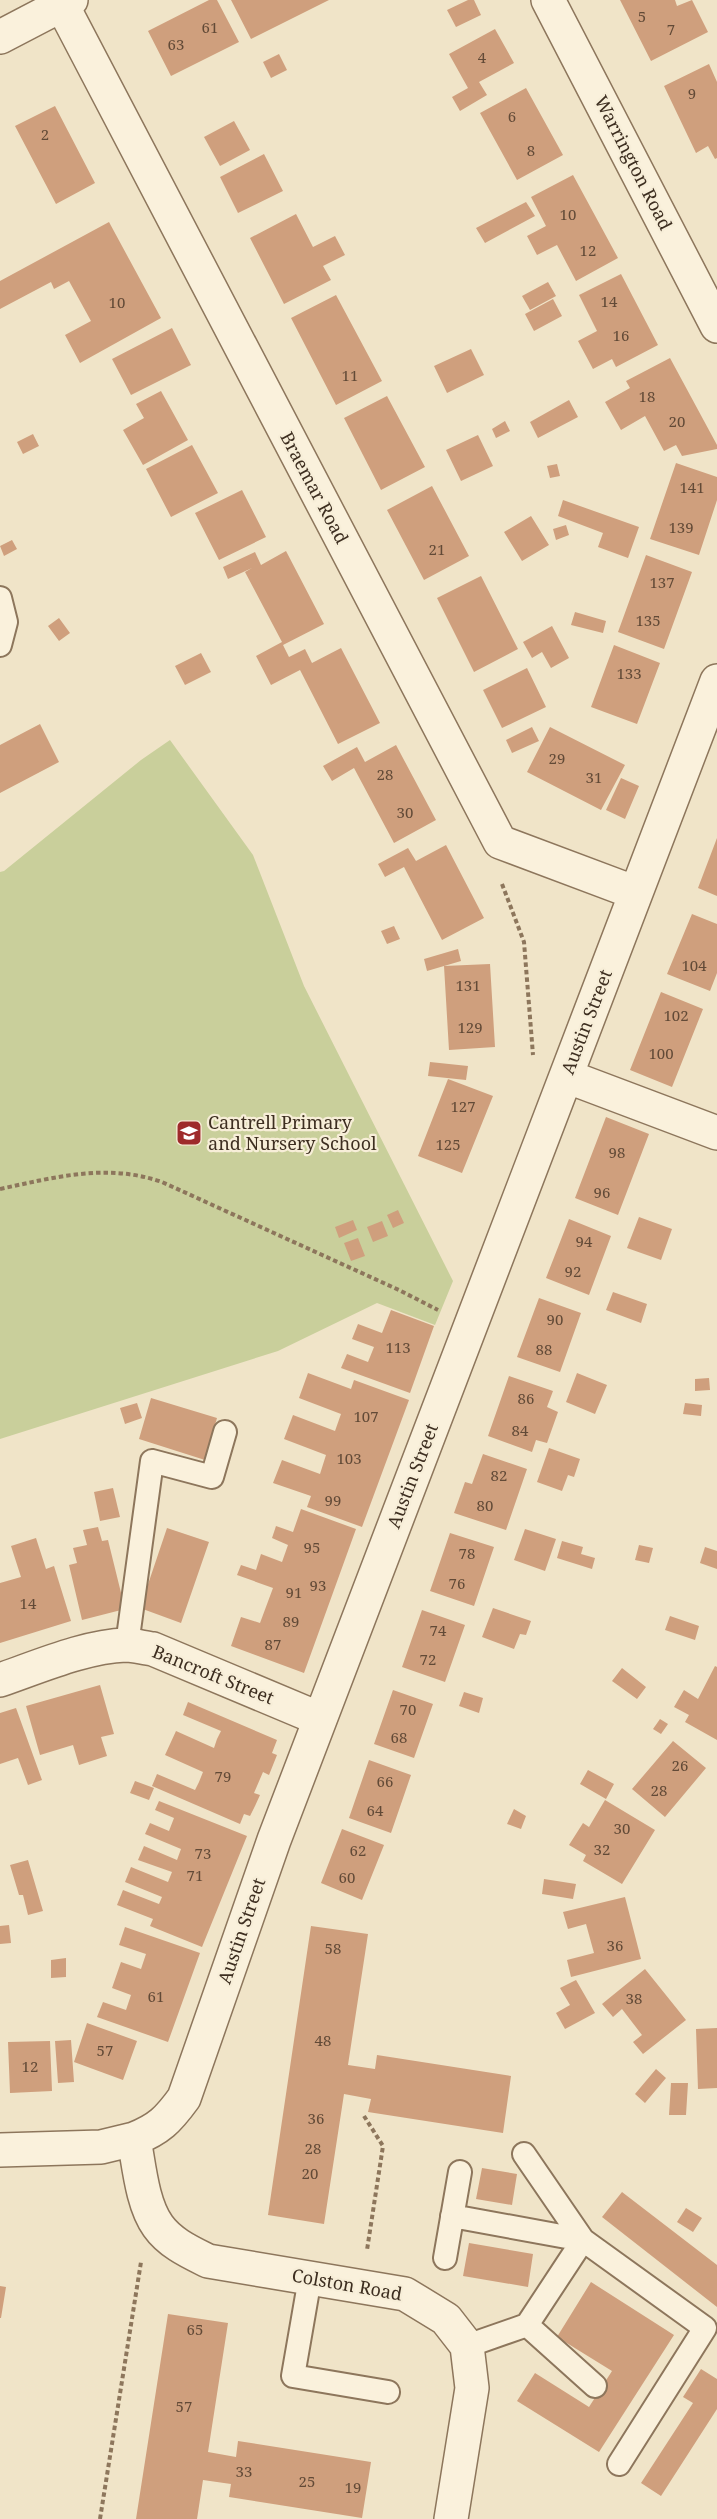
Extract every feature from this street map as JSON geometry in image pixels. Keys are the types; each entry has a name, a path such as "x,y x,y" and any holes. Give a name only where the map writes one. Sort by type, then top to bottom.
{"street":[{"name":"Warrington Road","path":"548,0 717,326"},
{"path":"0,37 66,2"},
{"name":"Braemar Road","path":"66,2 500,842"},
{"name":"Austin Street","path":"134,2139 151,2132 169,2120 184,2098 274,1840 717,681"},
{"path":"500,842 636,893"},
{"path":"566,1076 717,1133"},
{"name":"Bancroft Street","path":"0,1680 68,1657 127,1645 153,1649 320,1719"},
{"path":"0,2150 101,2147 134,2139"},
{"name":"Colston Road","path":"134,2139 145,2195 157,2226 181,2248 208,2261 405,2294 446,2319 467,2346"},
{"path":"451,2519 472,2388 467,2346"}],"lane":[{"path":"0,598 6,622 0,645"},
{"path":"127,1645 152,1461 212,1476 225,1432"},
{"path":"524,2154 584,2240 705,2328 620,2464"},
{"path":"445,2258 460,2172"},
{"path":"452,2216 584,2240"},
{"path":"467,2346 526,2325 584,2240"},
{"path":"310,2278 293,2376 388,2392"},
{"path":"526,2325 595,2386"}],"path":[{"path":"500,842 498,874 524,942 533,1063 566,1076"},
{"path":"0,1189 59,1177 109,1171 140,1175 162,1182 399,1290 470,1328"},
{"path":"361,2287 383,2146 364,2116"},
{"path":"100,2519 141,2261"}],"green space":[{"name":"Cantrell Primary and Nursery School","path":"170,740 253,855 304,986 453,1281 435,1325 377,1303 278,1351 0,1439 0,872 141,760"}],"building":[{"path":"209,0 217,0 239,42 171,76 148,31"},
{"path":"231,0 329,0 251,39"},
{"path":"468,0 474,0 481,15 456,27 447,10"},
{"path":"620,0 675,0 677,6 692,0 708,32 651,61"},
{"path":"495,29 514,63 479,82 487,95 460,111 452,97 468,88 449,54"},
{"path":"279,54 287,70 271,78 263,62"},
{"path":"709,64 717,82 717,158 715,159 708,146 696,153 664,86"},
{"path":"526,88 563,155 517,180 480,113"},
{"path":"55,106 95,183 56,204 15,126"},
{"path":"234,121 250,150 220,166 204,137"},
{"path":"264,154 283,191 238,213 220,177"},
{"path":"573,175 618,258 576,281 557,245 537,255 527,236 546,226 531,197"},
{"path":"526,202 535,216 485,243 476,228"},
{"path":"296,214 313,247 335,236 345,255 323,266 331,280 284,304 250,238"},
{"path":"109,222 161,318 80,363 65,335 91,321 69,281 54,289 51,282 0,309 0,281"},
{"path":"621,274 658,345 616,367 612,359 593,369 578,341 597,331 579,295"},
{"path":"548,282 556,296 530,310 522,296"},
{"path":"336,295 382,381 336,405 291,318"},
{"path":"553,299 562,316 534,331 525,314"},
{"path":"172,328 191,365 131,395 112,359"},
{"path":"471,349 484,375 447,393 434,366"},
{"path":"670,358 717,445 717,449 682,456 676,445 664,451 645,416 621,430 605,402 630,388 626,381"},
{"path":"161,391 188,440 143,465 123,430 144,418 136,404"},
{"path":"387,396 425,467 381,490 344,418"},
{"path":"569,400 578,417 538,438 530,422"},
{"path":"505,421 510,431 496,438 492,429"},
{"path":"33,434 39,446 23,454 17,442"},
{"path":"478,435 493,466 461,481 446,450"},
{"path":"192,445 218,493 171,517 146,469"},
{"path":"676,463 717,477 717,500 699,555 650,539"},
{"path":"557,464 560,476 550,478 547,466"},
{"path":"432,486 469,556 424,580 387,510"},
{"path":"242,490 266,537 219,560 195,513"},
{"path":"563,500 639,527 628,558 598,547 603,533 558,516"},
{"path":"531,516 549,545 522,561 504,532"},
{"path":"566,525 569,535 556,540 553,529"},
{"path":"12,540 17,549 4,556 0,546"},
{"path":"286,551 324,624 283,645 289,657 305,649 312,663 341,648 380,723 338,744 300,670 271,685 256,656 282,642 245,572 252,568 228,579 223,567 255,552 261,565"},
{"path":"646,555 692,572 664,649 618,632"},
{"path":"481,576 518,649 474,672 437,598"},
{"path":"575,612 606,621 603,633 571,625"},
{"path":"59,618 70,633 59,641 48,626"},
{"path":"552,626 569,658 551,668 542,652 532,658 523,642"},
{"path":"614,645 660,663 637,724 591,707"},
{"path":"201,653 211,672 185,685 175,666"},
{"path":"527,668 546,707 502,728 483,690"},
{"path":"40,724 59,762 0,793 0,745"},
{"path":"532,727 539,741 512,753 506,740"},
{"path":"550,727 625,765 601,810 527,772"},
{"path":"396,745 436,820 394,843 354,768 332,781 323,766 357,747 365,762"},
{"path":"621,778 639,786 625,819 606,810"},
{"path":"717,838 717,896 698,888"},
{"path":"446,845 484,918 442,940 404,867 385,877 378,864 408,848 416,861"},
{"path":"692,914 717,924 717,973 710,991 667,974"},
{"path":"394,926 400,939 387,944 381,931"},
{"path":"458,949 461,961 427,971 424,959"},
{"path":"490,964 495,1047 449,1050 444,966"},
{"path":"661,992 703,1009 672,1087 630,1070"},
{"path":"430,1062 468,1066 466,1080 428,1076"},
{"path":"448,1079 493,1096 462,1173 418,1156"},
{"path":"606,1117 649,1134 618,1215 575,1198"},
{"path":"398,1210 404,1223 393,1228 387,1215"},
{"path":"639,1217 672,1229 661,1260 627,1248"},
{"path":"569,1219 611,1236 589,1295 546,1278"},
{"path":"353,1220 357,1230 339,1238 335,1227"},
{"path":"382,1221 388,1236 373,1242 367,1227"},
{"path":"358,1238 365,1256 351,1261 344,1243"},
{"path":"613,1292 647,1304 641,1323 606,1310"},
{"path":"539,1298 581,1313 560,1372 517,1357"},
{"path":"391,1310 434,1326 410,1393 341,1368 347,1354 368,1362 374,1347 352,1339 358,1324 382,1333"},
{"path":"308,1373 351,1389 354,1380 409,1400 362,1527 307,1507 311,1496 273,1483 282,1460 320,1474 326,1455 284,1439 293,1415 335,1431 341,1414 299,1398"},
{"path":"577,1373 607,1385 595,1414 566,1402"},
{"path":"509,1376 553,1391 547,1407 558,1412 547,1443 536,1440 532,1452 488,1436"},
{"path":"709,1378 710,1390 695,1391 695,1379"},
{"path":"151,1398 217,1418 205,1460 139,1439"},
{"path":"137,1403 142,1418 125,1424 120,1408"},
{"path":"685,1403 702,1405 701,1416 683,1414"},
{"path":"549,1448 580,1459 574,1477 568,1475 562,1491 537,1482"},
{"path":"483,1454 527,1469 506,1530 454,1513 465,1482 472,1484"},
{"path":"113,1488 120,1517 100,1521 94,1492"},
{"path":"301,1509 356,1529 304,1673 231,1646 241,1617 260,1623 273,1588 237,1575 241,1565 256,1570 261,1554 282,1562 288,1545 272,1538 276,1526 293,1532"},
{"path":"98,1527 102,1541 108,1540 125,1609 82,1620 69,1565 77,1563 73,1548 87,1545 83,1530"},
{"path":"167,1528 209,1542 181,1623 140,1608"},
{"path":"525,1529 556,1539 545,1571 514,1560"},
{"path":"450,1533 494,1547 474,1606 430,1591"},
{"path":"36,1538 46,1569 54,1566 71,1621 0,1643 0,1583 21,1577 11,1546"},
{"path":"562,1541 583,1547 581,1554 595,1558 592,1569 557,1558"},
{"path":"639,1545 653,1548 649,1563 635,1560"},
{"path":"705,1547 717,1551 717,1569 700,1563"},
{"path":"493,1608 531,1621 526,1635 520,1634 514,1649 482,1637"},
{"path":"422,1610 465,1625 445,1682 402,1667"},
{"path":"670,1616 699,1626 695,1640 665,1630"},
{"path":"715,1666 717,1667 717,1740 685,1722 689,1715 674,1707 684,1690 698,1699"},
{"path":"622,1668 646,1687 637,1699 612,1681"},
{"path":"100,1685 114,1734 101,1737 107,1756 79,1765 73,1745 40,1755 26,1706"},
{"path":"393,1690 433,1704 414,1758 374,1744"},
{"path":"464,1692 483,1698 479,1713 459,1706"},
{"path":"188,1702 277,1740 272,1753 277,1755 269,1775 263,1772 254,1793 260,1795 250,1816 244,1814 240,1824 152,1786 157,1774 195,1790 199,1782 203,1772 165,1755 176,1731 214,1748 221,1731 183,1715"},
{"path":"16,1708 42,1780 28,1785 18,1758 0,1764 0,1713"},
{"path":"660,1719 668,1724 661,1734 653,1729"},
{"path":"673,1741 706,1768 665,1817 632,1789"},
{"path":"369,1760 411,1775 391,1833 349,1818"},
{"path":"588,1770 614,1784 606,1799 580,1784"},
{"path":"135,1781 154,1788 149,1800 130,1793"},
{"path":"605,1800 655,1830 622,1884 583,1861 586,1855 569,1845 583,1823 589,1827"},
{"path":"159,1801 247,1836 202,1947 150,1926 153,1919 117,1905 123,1890 159,1904 162,1897 125,1882 131,1867 168,1882 172,1872 138,1860 144,1846 177,1860 181,1849 145,1834 150,1823 169,1831 174,1818 155,1810"},
{"path":"514,1809 526,1816 521,1829 507,1824"},
{"path":"342,1829 384,1845 362,1900 321,1883"},
{"path":"28,1860 43,1911 28,1915 23,1895 19,1895 10,1865"},
{"path":"544,1879 576,1884 573,1899 542,1894"},
{"path":"625,1897 641,1959 571,1977 567,1960 594,1953 586,1924 568,1929 563,1912"},
{"path":"9,1925 11,1943 0,1944 0,1926"},
{"path":"311,1926 368,1934 348,2065 375,2069 377,2055 511,2076 503,2133 368,2112 371,2099 344,2094 324,2224 268,2215"},
{"path":"125,1927 200,1953 168,2042 97,2017 103,2002 126,2010 131,1995 112,1988 121,1962 141,1969 146,1954 119,1945"},
{"path":"66,1958 66,1977 51,1978 51,1960"},
{"path":"645,1969 686,2020 643,2054 633,2042 642,2035 622,2009 613,2017 602,2004"},
{"path":"576,1980 595,2013 565,2029 556,2013 570,2005 560,1988"},
{"path":"87,2023 137,2041 123,2080 74,2062"},
{"path":"717,2028 717,2088 698,2089 696,2029"},
{"path":"71,2040 74,2082 58,2083 55,2041"},
{"path":"50,2041 52,2091 10,2093 8,2042"},
{"path":"656,2069 666,2078 645,2103 635,2094"},
{"path":"671,2083 688,2083 686,2115 669,2115"},
{"path":"482,2168 517,2174 512,2205 476,2199"},
{"path":"622,2192 717,2265 717,2307 602,2217"},
{"path":"686,2208 702,2218 693,2232 677,2222"},
{"path":"469,2243 533,2254 528,2287 463,2276"},
{"path":"591,2282 674,2335 599,2452 517,2401 535,2373 589,2407 612,2371 557,2337"},
{"path":"0,2286 6,2287 1,2318 0,2318"},
{"path":"168,2314 228,2323 208,2452 236,2457 238,2441 371,2462 362,2518 229,2497 231,2484 203,2480 197,2519 136,2519"},
{"path":"701,2369 717,2379 717,2409 661,2496 641,2483 693,2403 683,2397"}],"place":[{"name":"Cantrell Primary and Nursery School","path":"189,1133"}]}
